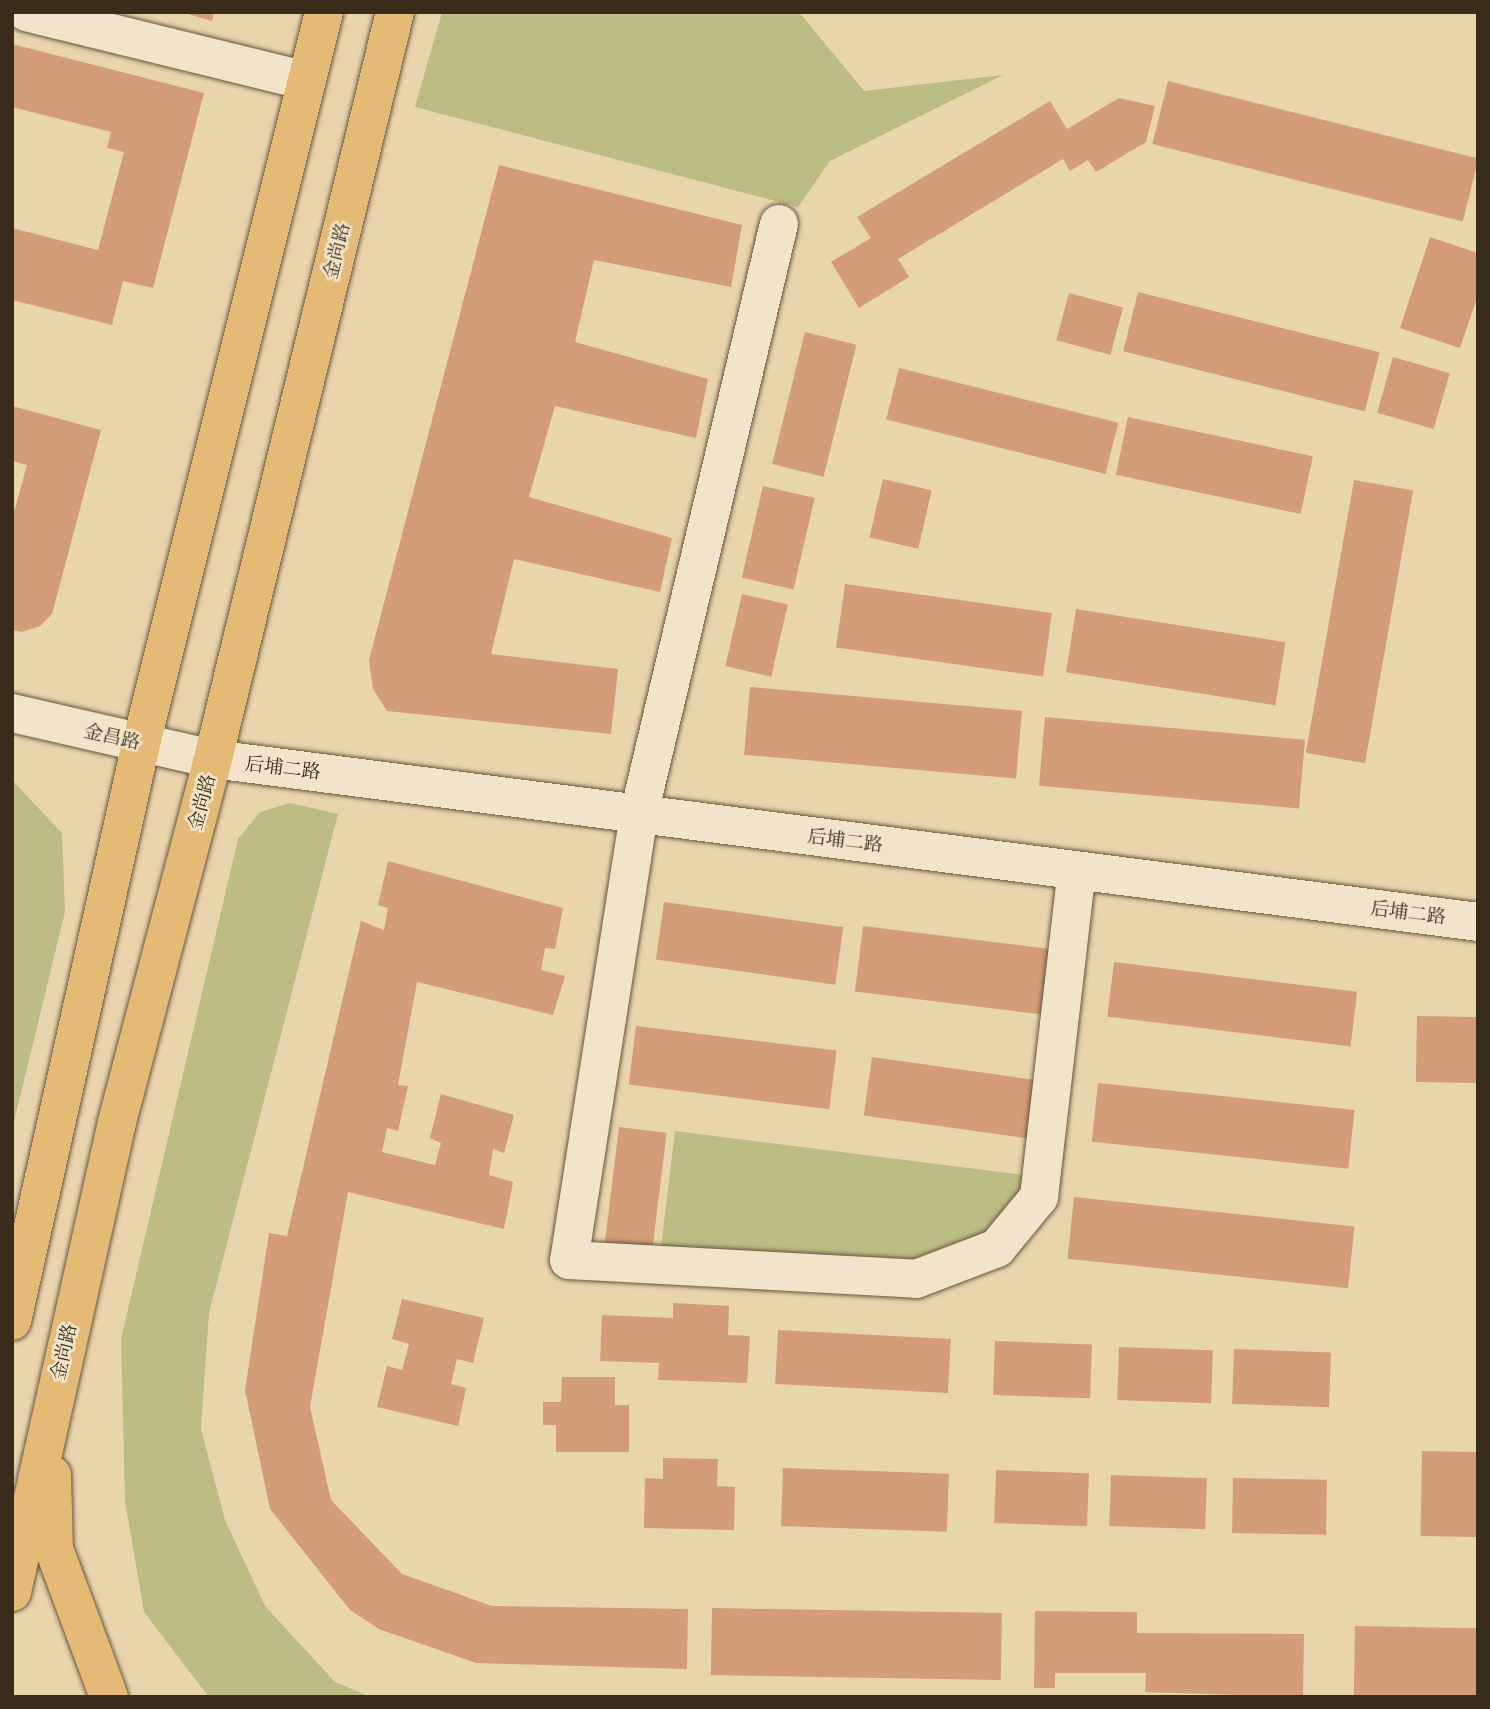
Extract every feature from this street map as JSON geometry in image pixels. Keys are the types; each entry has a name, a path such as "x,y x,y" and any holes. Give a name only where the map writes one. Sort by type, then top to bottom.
{"main road":[{"path":"12,1321 141,744 324,12"},
{"name":"金尚路","path":"12,1592 51,1407 117,1122 213,760 395,12"},
{"path":"51,1407 54,1549 109,1697"}],"street":[{"path":"26,12 307,81"},
{"path":"779,224 639,814 569,1260 916,1279 997,1248 1039,1197 1077,871"},
{"name":"金昌路","path":"12,713 213,760"},
{"name":"后埔二路","path":"213,760 1478,922"}],"green space":[{"path":"442,12 799,12 864,91 1003,75 830,161 798,207 415,107"},
{"path":"12,780 62,833 65,912 12,1130"},
{"path":"290,803 338,814 209,1313 201,1429 225,1520 265,1606 335,1682 371,1697 208,1696 144,1612 125,1501 121,1339 238,839 260,812"},
{"path":"675,1131 1032,1176 990,1241 917,1271 660,1256"}],"building":[{"path":"181,12 214,12 212,21"},
{"path":"12,44 204,93 153,288 123,281 112,325 12,300 12,228 98,250 124,152 107,148 111,132 12,107"},
{"path":"1168,81 1478,158 1463,221 1152,144"},
{"path":"1119,98 1155,106 1146,142 1096,172 1088,160 1070,171 1063,159 898,259 909,277 859,308 831,262 871,238 857,217 1050,101 1067,129"},
{"path":"499,165 742,225 731,287 594,260 575,342 708,379 696,438 555,406 529,497 672,538 660,592 514,559 491,654 618,669 611,734 387,711 373,689 369,660"},
{"path":"1430,237 1478,253 1478,295 1460,348 1400,328"},
{"path":"1138,292 1380,352 1365,411 1123,351"},
{"path":"1069,293 1123,307 1110,355 1056,340"},
{"path":"805,332 856,345 824,477 772,464"},
{"path":"1393,357 1450,373 1434,429 1377,413"},
{"path":"899,368 1118,423 1105,474 886,419"},
{"path":"12,406 101,430 52,614 40,626 22,632 12,630 12,519 27,465 12,461"},
{"path":"1128,417 1313,456 1301,514 1116,475"},
{"path":"883,479 932,490 918,549 870,537"},
{"path":"1354,480 1413,490 1365,763 1306,753"},
{"path":"763,486 815,498 793,590 742,578"},
{"path":"845,584 1052,613 1043,676 836,647"},
{"path":"742,594 788,605 771,677 725,666"},
{"path":"1076,609 1285,642 1275,705 1066,672"},
{"path":"750,687 1022,711 1016,779 744,755"},
{"path":"1045,717 1305,740 1299,808 1039,786"},
{"path":"388,861 563,908 555,949 545,948 541,970 565,976 553,1015 417,982 398,1085 408,1086 398,1131 387,1128 382,1152 435,1165 441,1143 430,1138 441,1094 514,1115 504,1153 493,1149 489,1175 513,1182 504,1229 348,1192 310,1407 331,1500 402,1574 492,1606 688,1609 687,1669 476,1663 379,1629 350,1610 270,1509 245,1390 269,1233 287,1236 361,921 384,930 388,908 378,905"},
{"path":"664,902 843,927 835,985 656,959"},
{"path":"863,926 1054,949 1046,1015 855,992"},
{"path":"1114,962 1357,992 1350,1046 1107,1017"},
{"path":"1417,1016 1478,1017 1477,1083 1416,1082"},
{"path":"636,1026 836,1051 829,1109 629,1085"},
{"path":"872,1057 1038,1080 1030,1139 864,1115"},
{"path":"1098,1083 1355,1110 1348,1169 1092,1142"},
{"path":"619,1127 667,1133 651,1257 604,1251"},
{"path":"1074,1197 1354,1226 1348,1288 1068,1259"},
{"path":"402,1299 484,1318 473,1363 457,1359 451,1384 466,1388 458,1426 377,1407 387,1366 402,1370 409,1344 392,1339"},
{"path":"673,1303 729,1306 728,1335 750,1336 747,1383 658,1380 659,1363 600,1361 602,1315 673,1318"},
{"path":"778,1330 951,1339 948,1393 775,1384"},
{"path":"995,1341 1092,1344 1090,1398 993,1395"},
{"path":"1119,1347 1213,1350 1211,1403 1117,1400"},
{"path":"1234,1349 1331,1352 1329,1407 1232,1404"},
{"path":"562,1377 615,1377 615,1405 629,1405 629,1452 556,1452 556,1425 543,1425 543,1402 561,1402"},
{"path":"1422,1451 1478,1452 1477,1537 1421,1536"},
{"path":"663,1458 718,1459 717,1486 735,1487 734,1530 644,1528 645,1478 663,1479"},
{"path":"783,1468 949,1474 947,1532 781,1526"},
{"path":"996,1470 1089,1473 1087,1526 994,1523"},
{"path":"1111,1475 1207,1478 1205,1529 1109,1526"},
{"path":"1233,1478 1327,1480 1326,1535 1232,1533"},
{"path":"712,1608 1002,1613 1001,1680 711,1675"},
{"path":"1035,1611 1137,1612 1137,1633 1304,1634 1303,1697 1145,1692 1146,1673 1055,1673 1055,1688 1034,1688"},
{"path":"1355,1626 1478,1628 1477,1697 1354,1697"}]}
